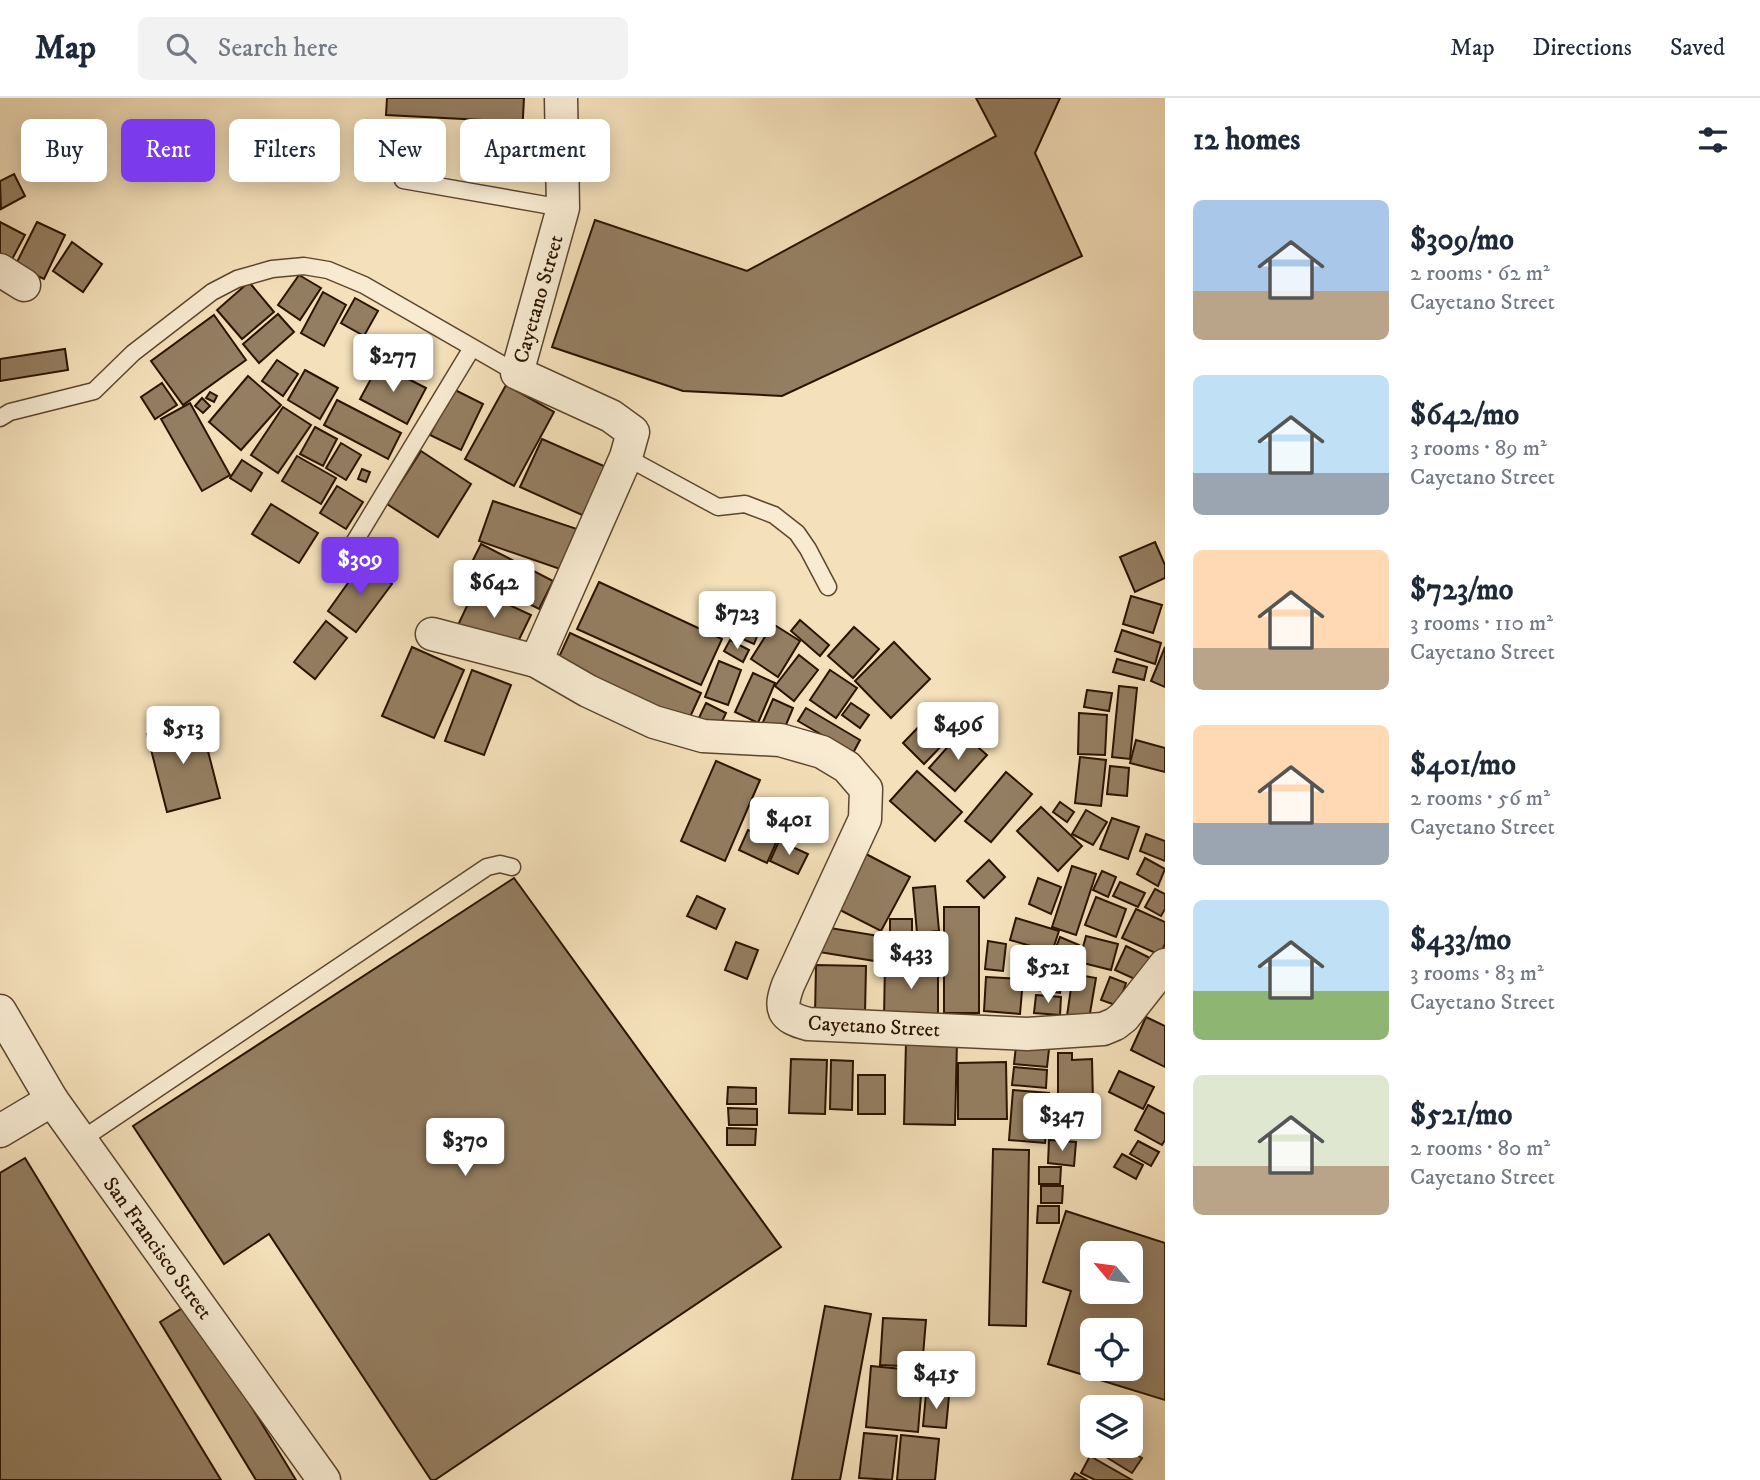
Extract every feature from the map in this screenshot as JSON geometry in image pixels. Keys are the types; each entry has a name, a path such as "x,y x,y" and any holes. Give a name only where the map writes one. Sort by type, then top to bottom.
{"street":[{"name":"Cayetano Street","path":"536,661 626,457 633,432 621,422 517,373 563,208 561,98"},
{"name":"Cayetano Street","path":"432,635 536,661 588,691 654,722 703,736 780,740 822,752 847,767 866,789 865,819 788,985 782,1003 784,1012 793,1020 808,1024 1027,1034 1103,1029 1124,1017 1165,965"},
{"name":"San Francisco Street","path":"0,1011 52,1100 324,1480"},
{"path":"0,1131 52,1100"}],"lane":[{"path":"414,182 563,208"},
{"path":"0,418 10,412 94,391 133,353 212,292 237,279 272,269 304,265 328,270 364,285 517,373"},
{"path":"352,546 472,348"},
{"path":"626,457 718,507 745,504 774,515 797,533 828,587"},
{"path":"81,1140 487,867 500,864 512,867"}],"building":[{"path":"387,98 524,98 523,119 386,115"},
{"path":"976,98 1060,98 1035,153 1082,256 782,396 683,391 552,347 595,220 747,271 996,136"},
{"path":"14,174 25,196 1,209 0,181"},
{"path":"0,222 25,235 10,263 0,258"},
{"path":"37,222 65,235 44,279 15,266"},
{"path":"72,242 102,264 83,292 53,271"},
{"path":"299,275 321,288 300,320 278,305"},
{"path":"249,282 274,312 242,339 217,310"},
{"path":"323,292 346,305 324,346 301,333"},
{"path":"355,298 378,311 364,336 341,323"},
{"path":"278,314 294,332 259,363 243,344"},
{"path":"214,315 246,360 183,405 151,361"},
{"path":"65,349 68,370 0,381 0,359"},
{"path":"277,360 298,374 283,396 262,381"},
{"path":"379,364 426,388 407,424 360,399"},
{"path":"305,370 338,388 320,419 288,400"},
{"path":"248,376 281,405 241,450 209,422"},
{"path":"162,383 177,405 155,419 141,397"},
{"path":"506,385 554,412 514,486 465,459"},
{"path":"453,389 483,404 461,450 430,435"},
{"path":"210,392 217,396 214,402 206,398"},
{"path":"202,398 210,406 203,413 195,406"},
{"path":"337,400 401,433 388,459 324,425"},
{"path":"190,403 230,475 202,491 161,419"},
{"path":"283,407 311,425 278,473 251,455"},
{"path":"315,427 337,439 323,466 300,454"},
{"path":"542,439 613,470 591,519 520,487"},
{"path":"341,443 361,455 346,480 326,468"},
{"path":"421,451 471,484 438,537 387,504"},
{"path":"297,456 336,478 321,504 282,481"},
{"path":"242,460 262,473 251,491 230,478"},
{"path":"362,469 370,472 366,482 358,479"},
{"path":"337,486 363,502 346,529 320,513"},
{"path":"493,501 580,530 563,570 479,541"},
{"path":"271,504 318,533 299,563 252,534"},
{"path":"1155,542 1165,565 1165,578 1135,592 1120,557"},
{"path":"481,544 553,581 539,609 467,572"},
{"path":"363,562 392,584 356,632 328,611"},
{"path":"599,582 722,639 701,685 577,629"},
{"path":"475,589 531,615 514,650 458,625"},
{"path":"1131,596 1162,605 1153,633 1123,624"},
{"path":"727,603 764,619 754,644 717,628"},
{"path":"800,620 829,645 820,656 791,631"},
{"path":"326,621 347,638 315,679 294,662"},
{"path":"773,624 800,641 778,677 751,659"},
{"path":"854,627 879,649 853,678 828,656"},
{"path":"1122,630 1161,643 1155,664 1115,651"},
{"path":"570,633 701,693 685,728 554,668"},
{"path":"730,640 749,650 743,662 724,651"},
{"path":"894,642 930,679 891,718 855,681"},
{"path":"412,647 464,670 434,738 382,716"},
{"path":"1165,647 1165,687 1151,681"},
{"path":"799,655 818,670 794,701 775,686"},
{"path":"1117,659 1147,667 1144,680 1113,672"},
{"path":"719,661 741,670 728,705 705,697"},
{"path":"472,670 511,685 484,755 445,741"},
{"path":"830,670 857,688 836,718 810,700"},
{"path":"753,673 775,683 758,723 735,712"},
{"path":"1119,686 1137,688 1130,759 1112,757"},
{"path":"1087,690 1112,693 1109,711 1084,707"},
{"path":"773,699 793,708 781,737 760,729"},
{"path":"706,703 726,713 716,734 696,724"},
{"path":"851,703 869,715 860,728 842,715"},
{"path":"806,708 860,740 853,753 798,721"},
{"path":"933,712 954,733 924,764 903,743"},
{"path":"1079,713 1107,715 1105,755 1078,754"},
{"path":"200,720 220,798 167,812 147,734"},
{"path":"961,732 987,755 955,791 929,768"},
{"path":"1136,740 1165,748 1165,772 1130,763"},
{"path":"1080,757 1106,760 1101,806 1075,803"},
{"path":"716,761 760,780 725,861 681,841"},
{"path":"1110,766 1129,768 1127,796 1107,794"},
{"path":"917,771 962,812 935,841 890,801"},
{"path":"1006,772 1032,794 991,842 965,821"},
{"path":"1060,802 1074,812 1067,822 1053,812"},
{"path":"1041,807 1082,846 1058,871 1017,831"},
{"path":"1086,810 1107,822 1093,845 1072,834"},
{"path":"1112,818 1139,827 1128,859 1100,849"},
{"path":"748,830 776,843 767,863 739,850"},
{"path":"1146,834 1165,841 1165,861 1140,851"},
{"path":"779,841 808,854 798,874 770,861"},
{"path":"866,854 910,877 881,931 838,909"},
{"path":"1145,858 1165,869 1158,886 1137,874"},
{"path":"989,860 1005,877 984,898 967,881"},
{"path":"1072,866 1096,874 1076,935 1052,927"},
{"path":"1102,871 1116,877 1108,897 1093,890"},
{"path":"514,878 781,1247 435,1480 431,1480 269,1234 224,1264 133,1126"},
{"path":"1038,878 1061,887 1051,914 1029,904"},
{"path":"1120,882 1145,893 1138,907 1113,896"},
{"path":"935,886 939,931 917,933 913,888"},
{"path":"1155,889 1165,894 1165,909 1161,916 1145,907"},
{"path":"697,896 725,909 716,929 687,916"},
{"path":"1096,897 1126,909 1116,937 1085,925"},
{"path":"944,907 979,907 979,1013 944,1013"},
{"path":"1136,909 1165,922 1165,944 1160,955 1122,938"},
{"path":"1016,918 1059,931 1052,952 1010,940"},
{"path":"890,919 912,919 912,959 890,959"},
{"path":"824,927 885,937 881,962 819,952"},
{"path":"919,935 942,935 941,959 918,958"},
{"path":"1086,936 1118,944 1111,970 1079,962"},
{"path":"1060,937 1079,945 1067,973 1049,965"},
{"path":"988,941 1006,944 1003,971 985,969"},
{"path":"736,942 758,950 747,979 725,970"},
{"path":"1126,946 1150,958 1139,981 1115,970"},
{"path":"1017,952 1039,957 1034,977 1013,973"},
{"path":"885,964 938,965 938,1017 884,1017"},
{"path":"816,965 866,966 865,1014 815,1014"},
{"path":"1040,970 1063,973 1060,993 1037,990"},
{"path":"1073,974 1096,978 1089,1019 1067,1016"},
{"path":"986,977 1023,979 1020,1014 984,1011"},
{"path":"1110,977 1126,983 1118,1006 1101,1000"},
{"path":"1036,995 1061,997 1060,1015 1034,1013"},
{"path":"1146,1017 1165,1026 1165,1067 1131,1050"},
{"path":"906,1041 957,1042 955,1125 904,1124"},
{"path":"1016,1046 1049,1049 1047,1067 1014,1064"},
{"path":"1058,1053 1072,1053 1072,1060 1092,1059 1093,1103 1058,1103"},
{"path":"791,1059 827,1060 825,1114 789,1113"},
{"path":"831,1060 853,1061 852,1110 830,1109"},
{"path":"1006,1062 1007,1119 958,1119 958,1063"},
{"path":"1014,1067 1047,1070 1046,1088 1012,1085"},
{"path":"1119,1071 1154,1087 1143,1109 1109,1092"},
{"path":"858,1075 885,1075 885,1114 858,1114"},
{"path":"728,1087 756,1088 756,1104 727,1104"},
{"path":"1013,1090 1049,1093 1045,1143 1009,1140"},
{"path":"1148,1105 1165,1114 1165,1140 1162,1145 1135,1130"},
{"path":"728,1108 757,1109 757,1125 729,1125"},
{"path":"727,1128 756,1129 755,1145 727,1145"},
{"path":"1049,1140 1076,1142 1074,1166 1048,1163"},
{"path":"1138,1141 1159,1152 1151,1166 1130,1154"},
{"path":"993,1149 1029,1150 1026,1326 989,1325"},
{"path":"1122,1154 1143,1165 1136,1179 1114,1167"},
{"path":"25,1158 221,1480 0,1480 0,1173"},
{"path":"1039,1167 1061,1167 1060,1184 1039,1184"},
{"path":"1041,1186 1063,1186 1062,1203 1041,1203"},
{"path":"1038,1206 1059,1206 1059,1223 1037,1223"},
{"path":"1066,1211 1165,1243 1165,1400 1103,1381 1143,1381 1143,1318 1080,1318 1080,1374 1048,1364 1071,1291 1043,1282"},
{"path":"189,1304 296,1480 256,1480 160,1322"},
{"path":"825,1306 871,1314 840,1480 792,1480"},
{"path":"883,1318 926,1320 922,1367 880,1365"},
{"path":"871,1366 923,1371 918,1432 866,1427"},
{"path":"926,1394 949,1396 946,1428 923,1426"},
{"path":"864,1433 897,1436 892,1480 859,1478"},
{"path":"901,1435 939,1439 935,1480 897,1480"},
{"path":"1089,1458 1094,1458 1132,1480 1095,1480 1081,1473"},
{"path":"1108,1458 1142,1458 1132,1473"},
{"path":"1075,1473 1087,1480 1071,1480"}]}
